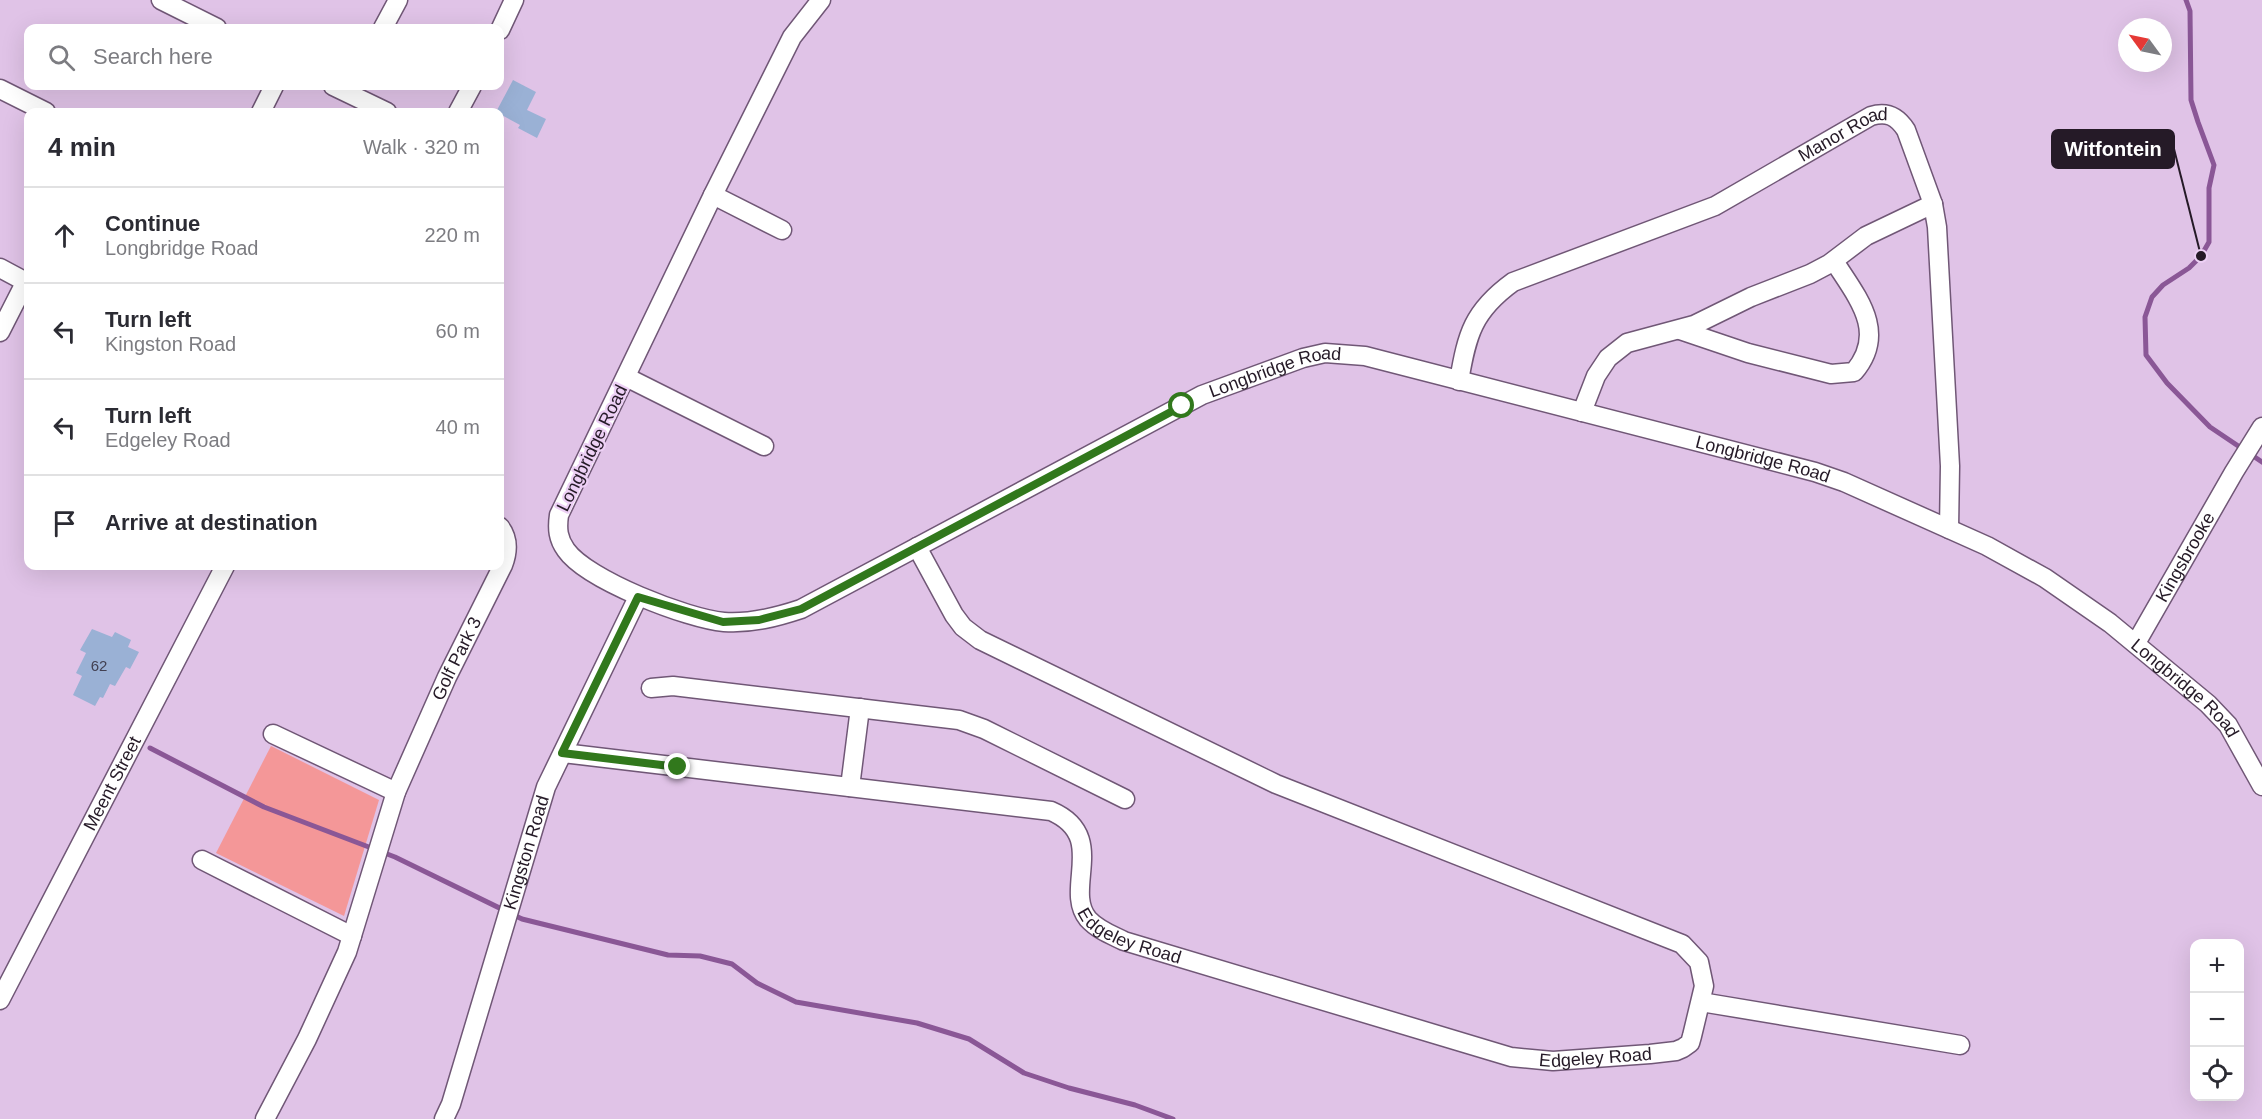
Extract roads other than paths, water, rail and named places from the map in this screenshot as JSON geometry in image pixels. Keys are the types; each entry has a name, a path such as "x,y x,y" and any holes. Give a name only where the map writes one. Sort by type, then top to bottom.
{"street":[{"path":"160,0 209,24"},
{"path":"385,24 398,0"},
{"path":"503,24 514,0"},
{"name":"Longbridge Road","path":"822,0 792,37 713,195 559,516 557,530 560,541 567,552 580,563 638,597 723,622 759,620 801,609 1202,395 1303,358 1325,353 1365,356 1815,472 1844,482 1987,546 2045,578 2136,643 2208,704 2228,725 2262,786"},
{"path":"0,89 38,108"},
{"path":"263,108 272,90"},
{"path":"354,90 381,108"},
{"path":"460,108 470,90"},
{"name":"Manor Road","path":"1459,381 1465,345 1473,324 1492,297 1513,282 1715,206 1763,176 1871,116 1881,113 1891,115 1899,120 1906,129 1932,204 1937,227 1950,466 1949,529"},
{"path":"713,195 782,230"},
{"path":"1582,412 1596,376 1608,358 1627,343 1680,330 1810,274 1834,261 1866,236 1932,204"},
{"path":"1680,330 1748,353 1831,374 1854,372 1863,360 1870,336 1867,319 1860,301 1834,261"},
{"path":"0,268 24,280"},
{"path":"0,332 24,288"},
{"path":"626,377 764,446"},
{"name":"Kingsbrooke","path":"2136,643 2234,472 2262,428"},
{"name":"Golf Park 3","path":"504,534 507,548 504,561"},
{"name":"Edgeley Road","path":"562,753 1042,810 1060,815 1071,824 1079,836 1082,868 1080,900 1088,919 1101,930 1125,941 1491,1053 1528,1060 1553,1061 1676,1051 1690,1043 1704,986 1699,962 1682,944 1276,784 980,640 963,627 954,615 917,547"},
{"name":"Meent Street","path":"0,1000 223,570"},
{"name":"Golf Park 3","path":"265,1119 307,1039 346,952 396,792 447,677 500,570"},
{"name":"Kingston Road","path":"444,1119 451,1104 546,787 638,597"},
{"path":"651,688 673,686 959,720 984,729 1125,799"},
{"path":"850,788 860,708"},
{"path":"273,734 396,792"},
{"path":"202,860 352,936"},
{"path":"1701,1002 1960,1045"}],"waterway":[{"path":"2186,0 2190,11 2191,100 2214,165 2209,188 2209,242 2201,256 2189,268 2163,285 2152,297 2145,317 2146,355 2167,383 2210,427 2262,462"},
{"path":"150,748 264,807 395,857 522,919 668,955 700,956 732,964 757,983 796,1002 917,1023 969,1039 1024,1073 1069,1088 1135,1105 1173,1119"}],"place":[{"name":"Witfontein","path":"2201,256"}]}
